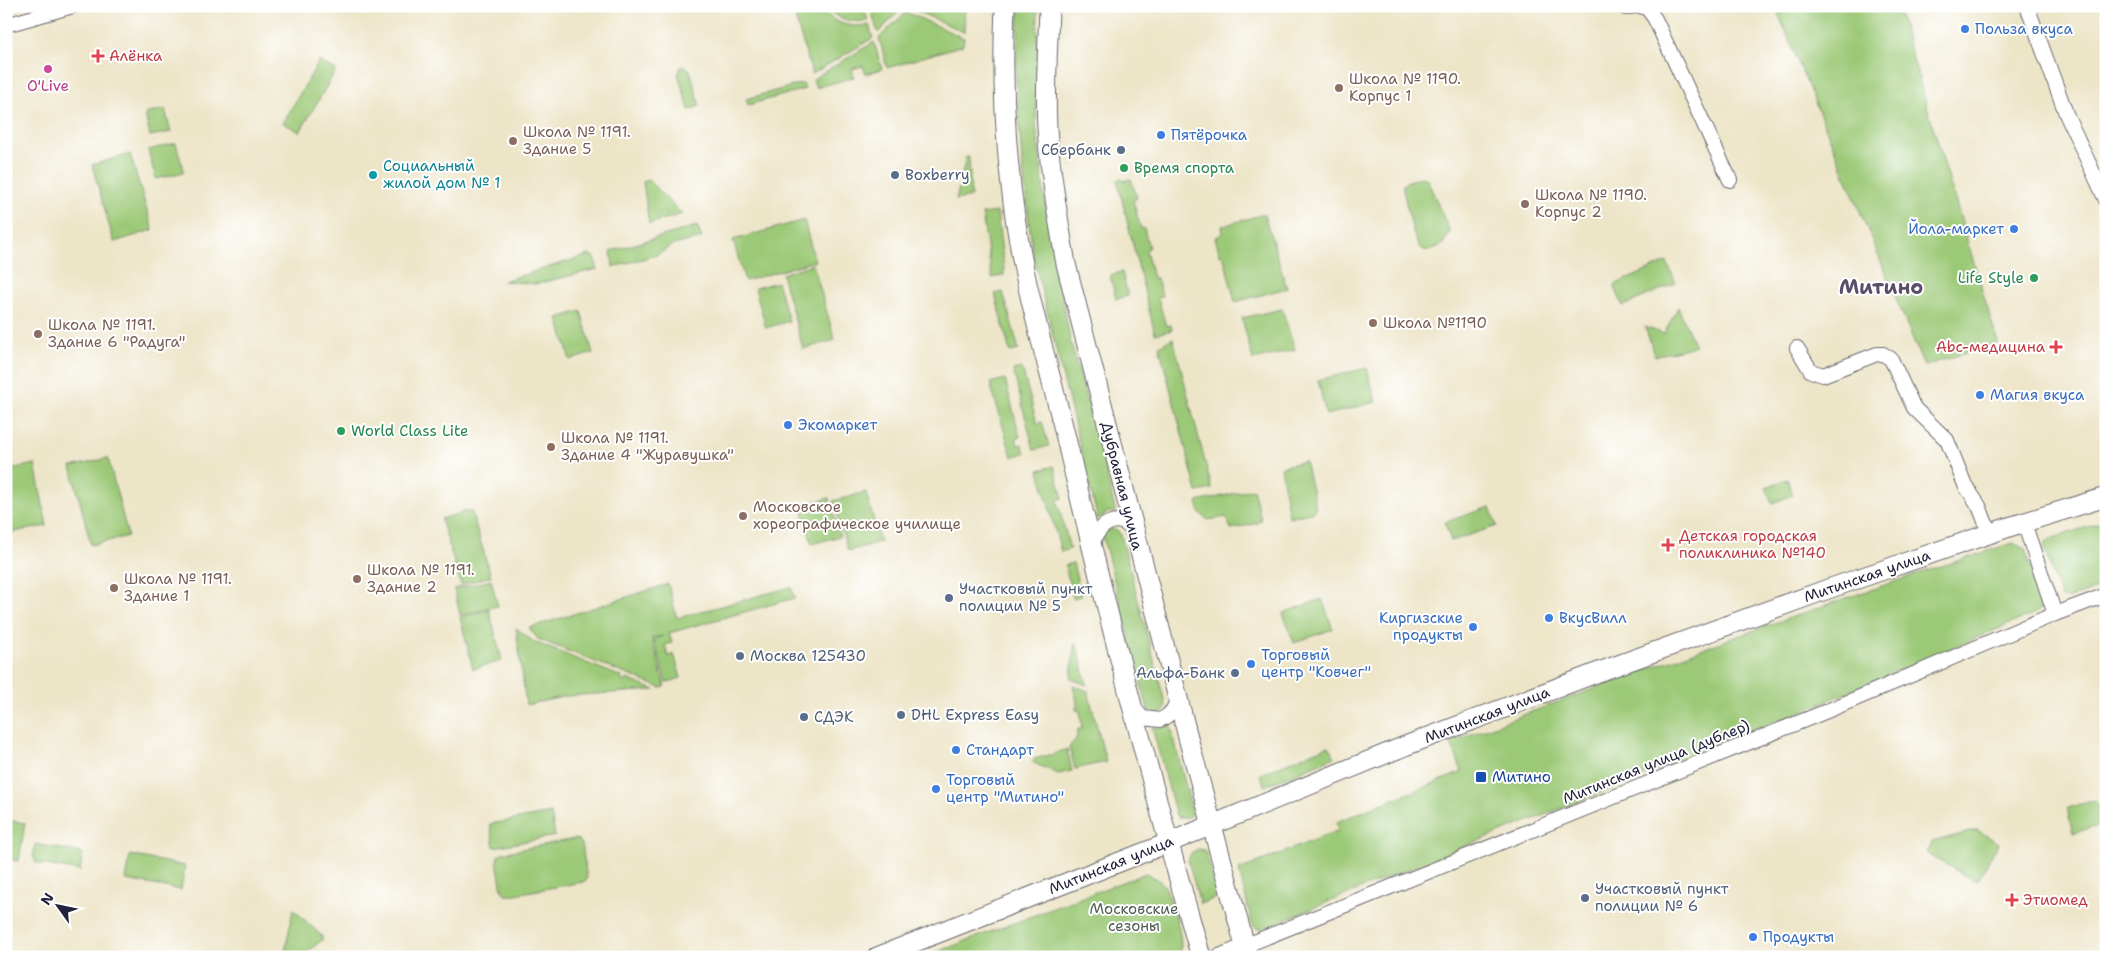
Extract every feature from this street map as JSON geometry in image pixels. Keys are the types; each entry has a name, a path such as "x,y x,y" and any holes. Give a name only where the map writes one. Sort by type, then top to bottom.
{"main road":[{"path":"1006,6 1004,47 1008,154 1025,274 1132,706 1168,843 1201,957"},
{"name":"Дубравная улица","path":"1049,6 1046,98 1047,130 1055,200 1066,264 1136,538 1247,951"},
{"name":"Митинская улица","path":"877,957 1168,843 1397,749 1596,673 1828,589 1990,534 2106,498"}],"street":[{"path":"6,25 73,6"},
{"path":"1625,6 1626,8 1636,6"},
{"path":"1640,6 1647,8 1655,19 1730,180"},
{"path":"2027,6 2067,116 2106,200"},
{"path":"1797,348 1811,371 1823,375 1877,354 1883,354 1890,359 1914,408 1947,440 1965,485 1979,506 1990,534"},
{"path":"1092,548 1095,535 1104,525 1110,522 1124,524 1133,531 1136,538"},
{"path":"2024,523 2055,614"},
{"name":"Митинская улица (дублер)","path":"1217,957 1247,951 1827,711 2055,614 2106,595"},
{"path":"1132,706 1143,718 1160,720 1173,711 1177,703 1178,694"}],"green space":[{"path":"816,6 820,6 836,21 855,26 869,25 873,38 812,74 795,17"},
{"path":"825,6 864,6 868,21 844,20 834,15"},
{"path":"870,6 892,6 900,10 878,33"},
{"path":"913,6 965,6 964,32 912,9"},
{"path":"1019,6 1038,6 1036,125 1046,209 1071,344 1097,435 1116,513 1108,512 1098,520 1033,255 1022,163 1016,78"},
{"path":"1775,6 1897,6 1998,343 1924,366"},
{"path":"906,12 964,38 963,45 887,68 879,38"},
{"path":"874,42 882,69 866,74 863,66 852,69 854,77 816,88 813,79"},
{"path":"319,61 336,70 300,132 283,123"},
{"path":"685,66 690,70 700,106 689,110 678,74 681,67"},
{"path":"803,83 805,89 748,105 746,99"},
{"path":"165,109 171,132 150,136 145,114"},
{"path":"176,143 184,172 156,179 148,150"},
{"path":"130,154 153,230 114,242 92,165"},
{"path":"969,156 971,197 956,200 966,157"},
{"path":"1422,177 1427,179 1450,232 1442,245 1428,251 1421,249 1415,239 1403,190 1403,185 1408,181"},
{"path":"1121,178 1123,181 1131,179 1137,198 1133,200 1141,229 1144,228 1149,248 1146,250 1153,278 1157,278 1162,296 1158,298 1166,326 1171,325 1172,330 1155,334 1117,180"},
{"path":"648,180 682,214 649,224 643,182"},
{"path":"997,212 1004,275 992,278 982,214"},
{"path":"1264,214 1287,288 1235,302 1223,254 1220,255 1215,238 1223,233 1222,226"},
{"path":"804,220 815,261 745,281 733,240"},
{"path":"697,226 702,238 673,245 657,255 613,267 611,251"},
{"path":"589,255 594,257 598,269 536,284 503,281"},
{"path":"1667,262 1676,283 1623,306 1614,285"},
{"path":"813,264 835,340 803,349 782,274"},
{"path":"1122,272 1128,296 1116,299 1110,275"},
{"path":"777,282 789,321 766,328 755,288"},
{"path":"1003,292 1019,350 1010,352 995,294"},
{"path":"1678,307 1695,346 1655,356 1645,327 1664,334"},
{"path":"1282,309 1295,350 1253,360 1242,318"},
{"path":"581,311 593,353 570,360 558,318"},
{"path":"1173,338 1212,489 1197,492 1159,346"},
{"path":"1022,368 1037,423 1042,422 1049,446 1034,450 1013,370"},
{"path":"1367,368 1376,402 1326,415 1318,380"},
{"path":"1005,379 1020,437 1016,438 1018,445 1022,444 1025,453 1012,457 990,383"},
{"path":"108,458 128,536 91,545 71,467"},
{"path":"1305,461 1316,507 1312,513 1289,517 1281,467"},
{"path":"35,464 47,526 8,533 6,470"},
{"path":"1054,466 1063,498 1057,500 1070,549 1061,552 1039,470"},
{"path":"1787,479 1793,495 1772,503 1766,487"},
{"path":"1253,489 1261,519 1258,523 1231,529 1226,517 1208,520 1200,513 1197,502"},
{"path":"866,492 880,542 848,551 833,501"},
{"path":"829,498 840,536 812,544 801,506"},
{"path":"1490,507 1497,526 1451,541 1445,522"},
{"path":"471,510 491,576 461,585 441,519"},
{"path":"2106,521 2106,585 2068,599 2061,598 2044,548 2045,544 2053,538"},
{"path":"1111,529 1117,530 1121,535 1166,706 1164,711 1159,713 1151,713 1148,710 1103,538 1105,532"},
{"path":"2013,543 2025,549 2041,603 2040,609 2036,613 1717,747 1262,929 1256,928 1252,924 1239,870 1339,830 1336,822 1462,772 1451,742 1801,614"},
{"path":"1073,563 1081,596 1073,598 1065,565"},
{"path":"491,580 498,606 460,615 454,589"},
{"path":"668,584 677,618 791,587 795,598 669,633 672,643 665,645 668,656 674,654 681,678 666,683 654,639 663,636 652,638 665,687 661,688 538,639 529,628"},
{"path":"1322,599 1333,629 1294,643 1283,613"},
{"path":"489,609 502,661 473,669 460,617"},
{"path":"516,628 534,642 622,677 621,680 625,682 627,679 655,690 567,696 526,705"},
{"path":"1074,645 1077,645 1087,685 1071,679"},
{"path":"1073,685 1088,691 1106,762 1075,769 1069,747 1076,739 1078,729 1082,729 1080,711 1076,710 1077,702"},
{"path":"1170,723 1192,811 1191,815 1186,818 1176,815 1152,727 1162,728"},
{"path":"1328,746 1335,757 1265,786 1260,774"},
{"path":"1067,749 1072,771 1058,774 1032,762 1034,759"},
{"path":"2096,800 2102,825 2073,833 2067,808"},
{"path":"551,813 555,836 494,847 490,824"},
{"path":"6,820 25,823 19,861 6,859"},
{"path":"1977,830 1999,843 1976,882 1926,853 1932,842"},
{"path":"574,839 579,840 582,844 587,879 583,882 510,895 505,894 502,890 497,861 498,856 502,853"},
{"path":"35,844 83,853 80,871 36,863 33,855"},
{"path":"1198,849 1204,850 1206,853 1218,897 1200,904 1188,861 1191,853"},
{"path":"130,855 185,866 181,890 126,880"},
{"name":"Московские сезоны","path":"1146,873 1159,880 1165,886 1181,941 1179,957 924,957"},
{"path":"293,909 322,936 322,940 301,957 284,957"}],"place":[{"name":"Польза вкуса","path":"1965,29"},
{"name":"Алёнка","path":"98,56"},
{"name":"O'Live","path":"48,69"},
{"name":"Школа № 1190. Корпус 1","path":"1339,88"},
{"name":"Пятёрочка","path":"1161,135"},
{"name":"Школа № 1191. Здание 5","path":"513,141"},
{"name":"Сбербанк","path":"1121,150"},
{"name":"Время спорта","path":"1124,168"},
{"name":"Социальный жилой дом № 1","path":"373,175"},
{"name":"Boxberry","path":"895,175"},
{"name":"Школа № 1190. Корпус 2","path":"1525,204"},
{"name":"Йола-маркет","path":"2014,229"},
{"name":"Life Style","path":"2034,278"},
{"name":"Школа №1190","path":"1373,323"},
{"name":"Школа № 1191. Здание 6 \"Радуга\"","path":"38,334"},
{"name":"Abc-медицина","path":"2056,347"},
{"name":"Магия вкуса","path":"1980,395"},
{"name":"Экомаркет","path":"788,425"},
{"name":"World Class Lite","path":"341,431"},
{"name":"Школа № 1191. Здание 4 \"Журавушка\"","path":"551,447"},
{"name":"Московское хореографическое училище","path":"743,516"},
{"name":"Детская городская поликлиника №140","path":"1668,545"},
{"name":"Школа № 1191. Здание 2","path":"357,579"},
{"name":"Школа № 1191. Здание 1","path":"114,588"},
{"name":"Участковый пункт полиции № 5","path":"949,598"},
{"name":"ВкусВилл","path":"1549,618"},
{"name":"Киргизские продукты","path":"1473,627"},
{"name":"Москва 125430","path":"740,656"},
{"name":"Торговый центр \"Ковчег\"","path":"1251,664"},
{"name":"Альфа-Банк","path":"1235,673"},
{"name":"DHL Express Easy","path":"901,715"},
{"name":"СДЭК","path":"804,717"},
{"name":"Стандарт","path":"956,750"},
{"name":"Митино","path":"1481,777"},
{"name":"Торговый центр \"Митино\"","path":"936,789"},
{"name":"Участковый пункт полиции № 6","path":"1585,898"},
{"name":"Этиомед","path":"2012,900"},
{"name":"Продукты","path":"1753,937"}],"district":[{"name":"Митино","path":"1881,287"}]}
